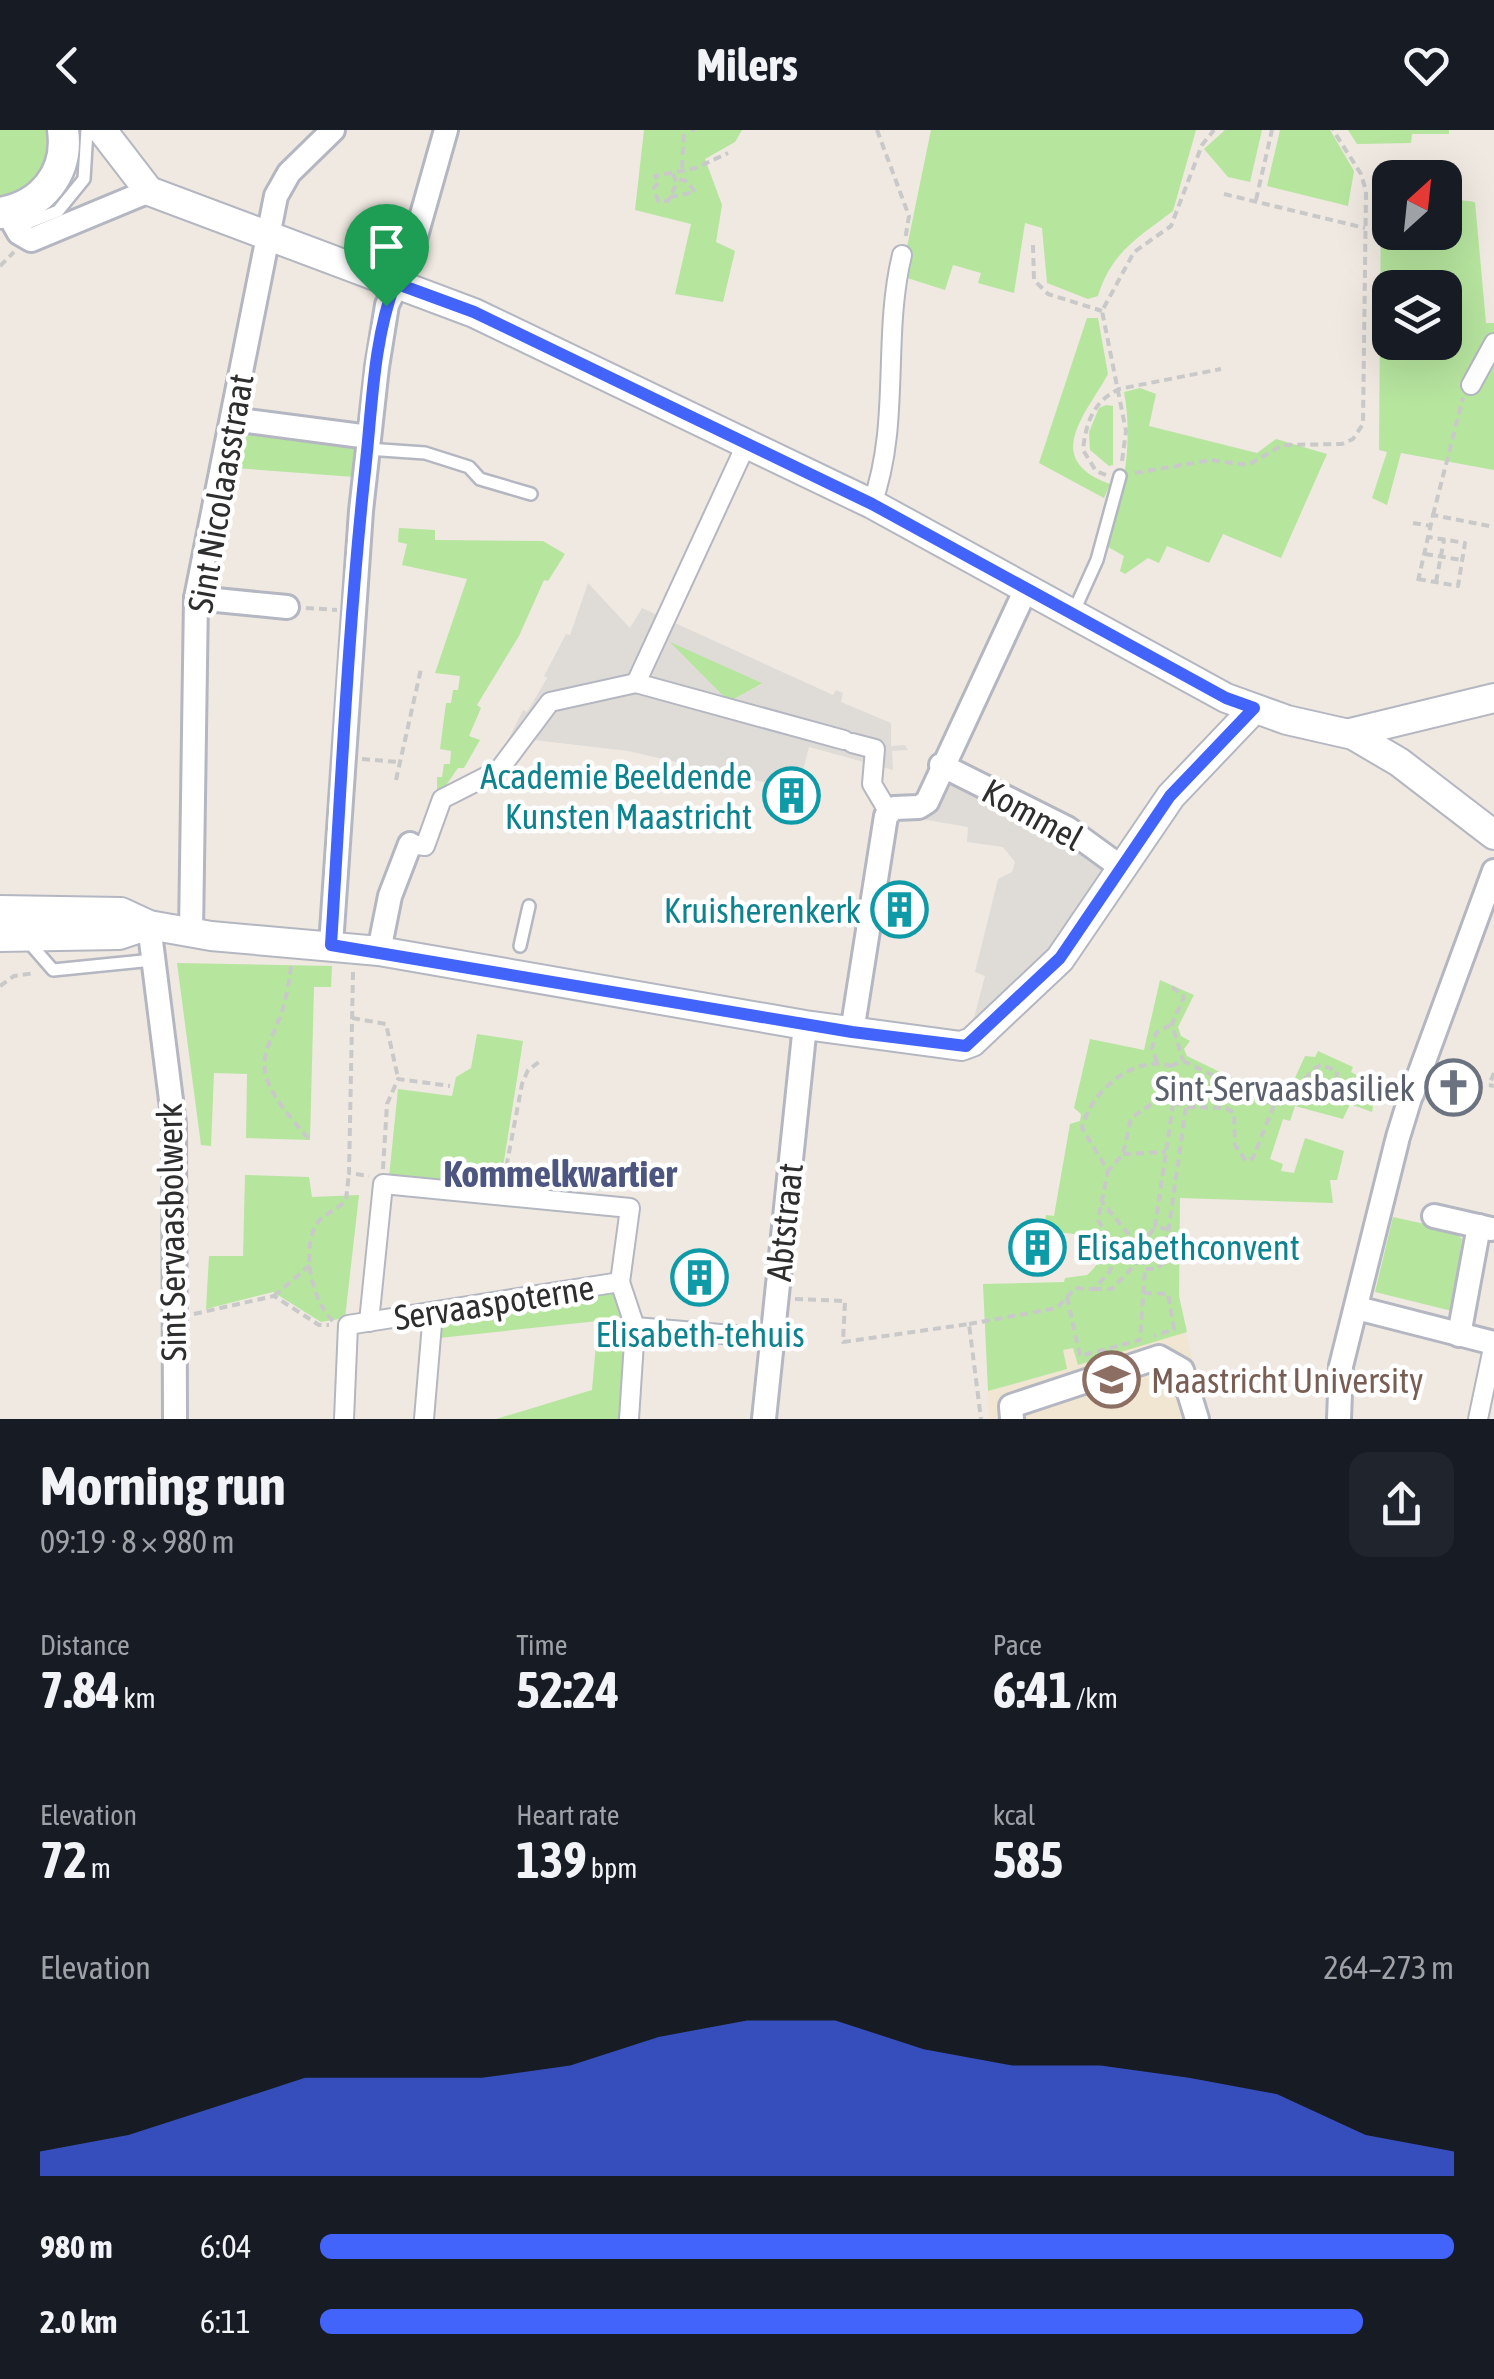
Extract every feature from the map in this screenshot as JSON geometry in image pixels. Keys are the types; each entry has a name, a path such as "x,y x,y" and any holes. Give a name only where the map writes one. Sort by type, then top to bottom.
{"main road":[{"path":"3,212 33,202 55,178 63,159 63,130"}],"street":[{"path":"102,130 150,191 474,312 872,504 1226,698 1350,733 1399,762 1494,835"},
{"name":"Sint Nicolaasstraat","path":"191,933 196,598 268,235 285,178 333,130"},
{"path":"355,948 342,757 368,443 386,306 410,257 446,130"},
{"path":"3,212 19,234 31,240 150,191"},
{"path":"872,504 886,446 890,303 902,255"},
{"path":"1471,386 1494,343"},
{"path":"232,418 368,443"},
{"path":"636,683 745,446"},
{"path":"888,811 926,802 1026,589"},
{"path":"196,598 287,607"},
{"path":"355,948 390,896 410,844 425,846 442,798 498,770 550,702 636,683 875,750 872,784 888,811 852,1032"},
{"path":"1350,733 1494,698"},
{"name":"Kommel","path":"149,926 515,969 808,1026 961,1046 972,1042 1060,958 1178,786 1254,708"},
{"name":"Kommel","path":"941,765 1068,828 1122,868"},
{"path":"1339,1419 1338,1377 1398,1139 1494,871"},
{"path":"0,910 120,912 149,926"},
{"path":"12,936 118,935 149,926"},
{"name":"Sint Servaasbolwerk","path":"149,926 174,1124 174,1419"},
{"name":"Abtstraat","path":"764,1419 770,1338 808,1026"},
{"path":"344,1419 348,1325 369,1322 382,1184 630,1208 620,1282 635,1327 630,1419"},
{"path":"1434,1216 1486,1228 1459,1335"},
{"name":"Servaaspoterne","path":"369,1322 620,1282"},
{"path":"1357,1308 1494,1343 1478,1419"},
{"path":"424,1419 433,1312"},
{"path":"635,1327 770,1338"},
{"path":"1012,1419 1011,1406 1159,1357 1182,1370 1197,1419"}],"lane":[{"path":"3,212 30,222 58,210 84,180 86,130"},
{"path":"368,443 469,467 480,479 530,494"},
{"path":"1073,614 1097,560 1120,476"},
{"path":"520,946 529,906"},
{"path":"12,936 53,970 153,960"}],"path":[{"path":"670,197 675,177 682,168 690,130"},
{"path":"877,130 909,216 907,232"},
{"path":"1120,476 1126,430 1102,311 1134,252 1171,226 1202,145 1214,130"},
{"path":"1256,200 1272,130"},
{"path":"1221,368 1119,389 1092,412 1083,450 1096,471 1120,476 1211,460 1248,465 1282,445 1342,444 1353,439 1363,424 1366,190 1361,174 1333,130"},
{"path":"682,168 696,168 728,153"},
{"path":"687,182 696,168"},
{"path":"675,177 687,182 693,194 658,201 654,188 659,182 654,178 675,177"},
{"path":"1224,194 1365,228"},
{"path":"1032,245 1034,280 1048,294 1102,311"},
{"path":"0,252 11,254 0,266"},
{"path":"1430,537 1465,543 1458,586 1418,580 1459,404 1471,386"},
{"path":"1433,515 1494,527"},
{"path":"1413,523 1431,526"},
{"path":"1436,582 1444,540"},
{"path":"1425,554 1462,560"},
{"path":"287,607 353,611"},
{"path":"396,780 421,669"},
{"path":"342,757 398,762"},
{"path":"293,942 288,991 268,1042 264,1075 280,1106 310,1140"},
{"path":"274,1296 319,1325 338,1325 322,1306 310,1265 315,1226 346,1200 355,948"},
{"path":"0,986 6,986 14,976 53,970"},
{"path":"1158,1062 1152,1049 1156,1033 1172,1024 1184,997 1172,987"},
{"path":"352,1018 386,1024 398,1079 387,1104 382,1184"},
{"path":"1172,1024 1183,1061 1274,1105"},
{"path":"1108,1172 1082,1128 1085,1115 1116,1079 1158,1062 1171,1066 1183,1061"},
{"path":"502,1196 522,1084 539,1062"},
{"path":"1162,1097 1186,1107 1226,1108 1234,1113 1235,1145 1246,1161 1253,1158 1274,1105 1293,1097 1312,1069 1321,1065 1338,1070 1336,1089 1330,1094 1304,1085"},
{"path":"1094,1289 1104,1282 1114,1257 1114,1247 1099,1224 1108,1172 1122,1154 1131,1118 1162,1097 1171,1066"},
{"path":"1494,1072 1490,1085 1494,1086"},
{"path":"398,1079 450,1086"},
{"path":"1140,1340 1145,1269 1142,1246 1155,1227 1173,1104"},
{"path":"1145,1269 1157,1269 1164,1262 1186,1107"},
{"path":"1122,1154 1166,1152"},
{"path":"349,1173 366,1174"},
{"path":"1102,1202 1142,1246"},
{"path":"1155,1227 1168,1228"},
{"path":"775,1298 845,1301 844,1342 1057,1308 1075,1288 1112,1289 1142,1256"},
{"path":"175,1318 274,1296 310,1265"},
{"path":"1067,1297 1080,1356 1174,1330 1168,1294 1143,1292"},
{"path":"969,1324 982,1419"}],"shaded area":[{"path":"588,583 630,628 642,608 833,695 836,690 843,693 841,702 891,723 891,746 905,745 908,750 892,751 893,770 809,747 798,790 628,751 525,739 501,754 523,710 527,712 547,678 544,676 566,634 570,635","holes":["670,642 762,683 729,702"]},
{"path":"941,765 1122,868 1091,916 972,1025 985,976 975,972 998,879 1012,872 1015,862 1003,847 967,842 968,827 915,818"},
{"name":"Maastricht University","path":"1186,1332 1205,1419 989,1419 988,1391 1066,1369 1062,1350 1073,1348 1079,1365"}],"green space":[{"path":"0,130 49,130 47,156 38,175 23,189 0,200"},
{"path":"644,130 742,130 735,142 705,159 722,205 716,242 735,251 723,302 675,294 691,224 635,210"},
{"path":"931,130 1196,130 1173,211 1118,257 1098,296 1088,299 1047,283 1042,228 1025,223 1014,293 978,283 981,273 953,265 945,290 901,276"},
{"path":"1225,130 1262,130 1250,182 1228,177 1204,149"},
{"path":"1280,130 1330,130 1354,171 1348,206 1267,186"},
{"path":"1348,130 1449,130 1449,134 1412,134 1411,143 1357,144"},
{"path":"1462,200 1475,202 1486,323 1494,323 1494,470 1401,453 1387,505 1372,498 1387,452 1379,450 1380,360 1462,360 1462,270 1380,270 1381,250 1462,250"},
{"path":"1087,318 1098,318 1108,374 1081,419 1073,448 1077,462 1089,474 1110,484 1104,498 1039,463"},
{"path":"1140,388 1156,394 1149,426 1257,453 1276,439 1327,454 1281,558 1223,534 1209,563 1167,546 1159,563 1148,558 1125,574 1120,571 1124,556 1108,547 1127,451 1124,392"},
{"path":"1113,406 1113,465 1109,466 1090,450 1089,432 1099,408"},
{"path":"244,425 358,442 354,477 235,468"},
{"path":"399,528 435,530 435,540 543,541 565,554 548,581 544,580 519,636 477,705 481,708 469,736 480,740 464,768 458,768 442,791 437,791 437,777 442,777 444,764 450,764 451,751 440,749 446,703 451,703 453,690 458,690 460,676 435,673 467,579 402,565 407,544 398,542"},
{"path":"667,640 763,683 729,702"},
{"path":"177,963 332,966 331,987 314,987 310,1140 246,1138 247,1074 214,1073 211,1146 201,1145"},
{"path":"1160,980 1194,995 1178,1027 1181,1036 1190,1041 1184,1049 1187,1056 1257,1090 1268,1079 1290,1089 1305,1056 1315,1057 1318,1051 1353,1067 1351,1072 1377,1086 1372,1112 1350,1104 1343,1119 1295,1106 1290,1121 1283,1119 1270,1159 1283,1164 1281,1171 1294,1173 1305,1138 1344,1151 1337,1180 1330,1180 1333,1203 1180,1198 1179,1296 1187,1332 1078,1365 1073,1348 1063,1350 1067,1369 988,1391 983,1284 1064,1282 1065,1278 1087,1275 1098,1263 1101,1254 1093,1240 1050,1232 1050,1227 1044,1226 1046,1215 1054,1216 1070,1124 1080,1121 1081,1114 1074,1108 1090,1039 1144,1050"},
{"path":"477,1034 523,1041 499,1192 389,1177 398,1089 452,1096 456,1077 471,1068"},
{"path":"245,1175 309,1177 312,1197 359,1195 345,1318 321,1322 273,1292 206,1309 209,1256 243,1256"},
{"path":"1393,1217 1452,1230 1462,1239 1452,1311 1375,1292"},
{"path":"616,1292 630,1324 623,1419 496,1419 592,1390 598,1321 439,1338 441,1313"}],"place":[{"name":"Academie Beeldende Kunsten Maastricht","path":"791,796"},
{"name":"Kruisherenkerk","path":"900,910"},
{"name":"Sint-Servaasbasiliek","path":"1454,1088"},
{"name":"Elisabethconvent","path":"1037,1247"},
{"name":"Elisabeth-tehuis","path":"700,1278"},
{"name":"Maastricht University","path":"1112,1380"}],"district":[{"name":"Kommelkwartier","path":"560,1173"}],"route":[{"path":"395,283 474,312 872,504 1226,698 1254,708 1170,796 1060,958 966,1046 736,1014 331,945 361,511 386,306 395,283"}]}
